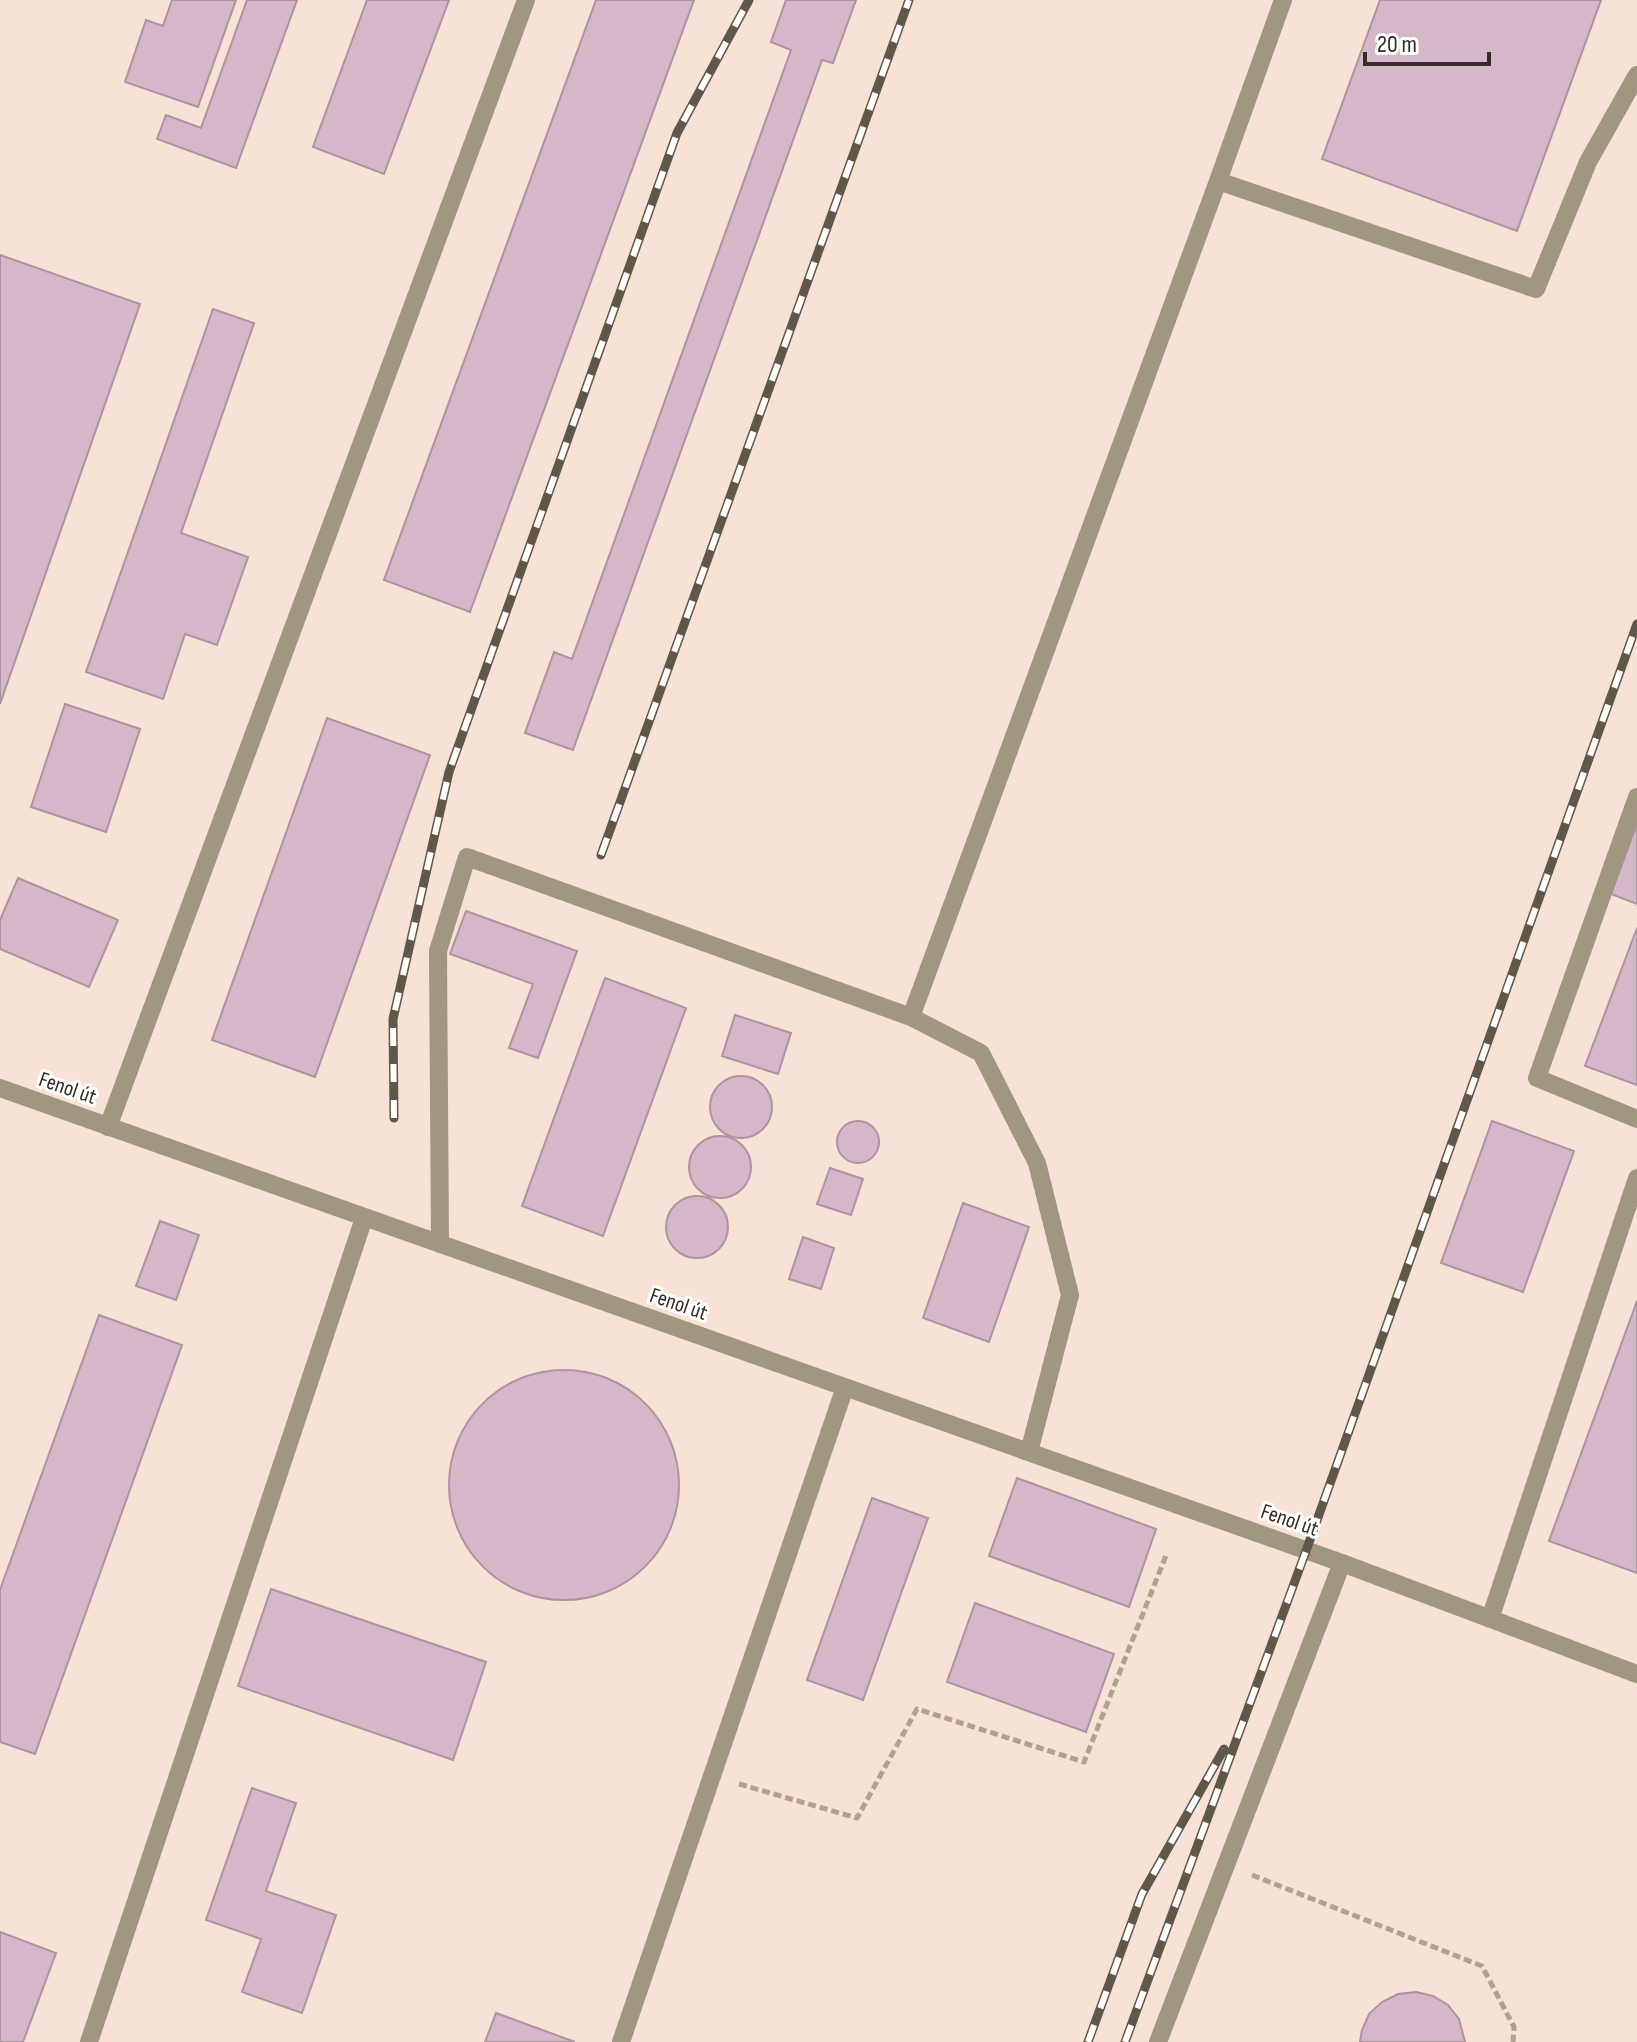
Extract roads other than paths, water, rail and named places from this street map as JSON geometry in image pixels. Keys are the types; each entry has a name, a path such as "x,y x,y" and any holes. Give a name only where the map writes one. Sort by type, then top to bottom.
{"lane":[{"path":"108,1127 526,0"},
{"path":"911,1017 1283,0"},
{"path":"1218,181 1536,289 1588,162 1637,75"},
{"path":"1637,797 1537,1078 1637,1119"},
{"path":"440,1244 438,951 467,857 911,1017 981,1053 1037,1163 1070,1295 1029,1452"},
{"name":"Fenol út","path":"0,1088 1342,1563 1637,1674"},
{"path":"1490,1619 1637,1178"},
{"path":"89,2042 364,1218"},
{"path":"621,2042 845,1387"},
{"path":"1158,2042 1342,1563"}],"railway":[{"path":"394,1118 393,1019 449,772 677,133 749,0"},
{"path":"601,855 909,0"},
{"path":"1125,2042 1306,1551 1637,624"},
{"path":"1088,2042 1142,1894 1224,1749"}]}
